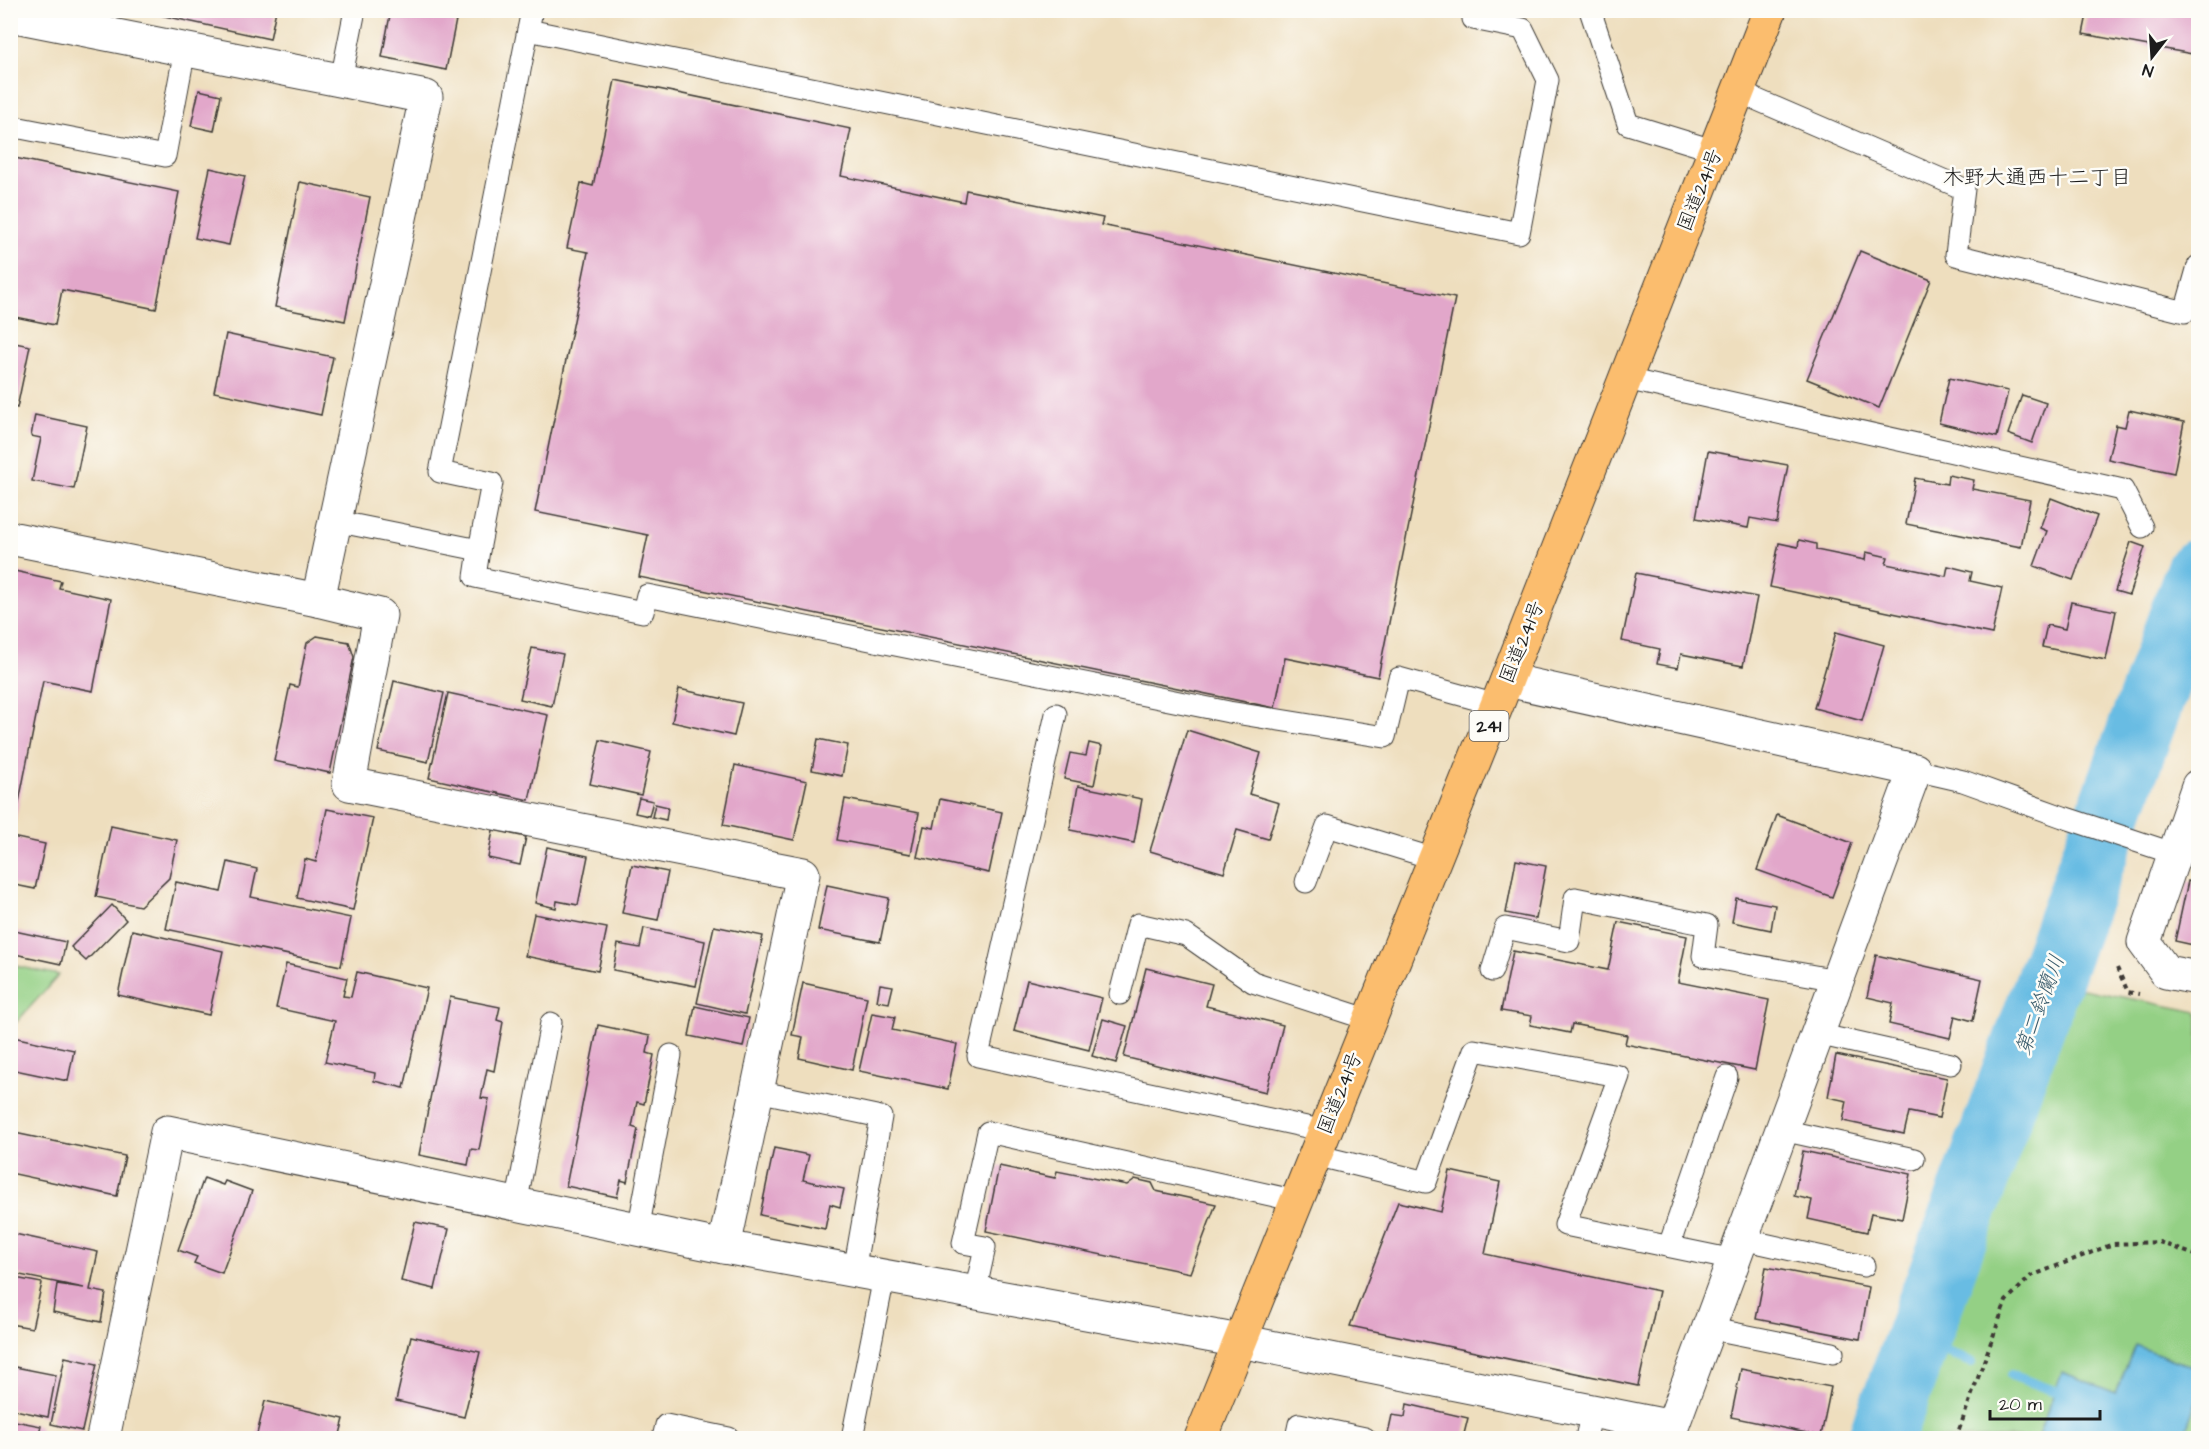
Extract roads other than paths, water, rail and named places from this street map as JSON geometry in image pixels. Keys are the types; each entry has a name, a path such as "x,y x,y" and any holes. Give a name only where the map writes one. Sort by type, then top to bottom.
{"highway":[{"name":"国道241号","path":"1201,1438 1502,692 1770,10"}],"street":[{"path":"10,15 426,97 318,600"},
{"path":"10,538 318,600 380,615 349,784 803,874 724,1247"},
{"path":"103,1438 166,1132 724,1247 1240,1341 1589,1425 1672,1427 1915,770 1502,692"},
{"path":"2199,786 2144,942 2166,972 2199,978"}],"lane":[{"path":"341,80 354,10"},
{"path":"1590,10 1628,124 1716,151"},
{"path":"1473,19 1523,29 1548,80 1519,233 530,20 440,472 492,483 475,577 643,612 647,595 1230,712 1386,737 1399,678 1502,692"},
{"path":"10,126 165,156 185,49"},
{"path":"1739,92 1964,189 1956,255 2185,312 2199,266"},
{"path":"1626,378 2123,490 2142,527"},
{"path":"334,521 479,550"},
{"path":"1056,714 978,1056 1320,1143 1426,1182 1474,1050 1619,1076 1565,1225 1669,1246 1738,1250 1864,1266"},
{"path":"1915,770 1963,781 2175,854"},
{"path":"1306,882 1327,826 1435,859"},
{"path":"1492,971 1505,928 1569,941 1575,898 1707,925 1703,956 1838,980"},
{"path":"1120,994 1138,924 1186,935 1252,982 1370,1020"},
{"path":"516,1205 552,1023"},
{"path":"1817,1034 1951,1064"},
{"path":"638,1230 671,1055"},
{"path":"1669,1246 1727,1077"},
{"path":"757,1091 881,1117 869,1274 852,1438"},
{"path":"1782,1130 1914,1159"},
{"path":"975,1293 985,1247 963,1243 988,1132 1297,1201"},
{"path":"1708,1328 1833,1353"},
{"path":"1296,1438 1299,1424 1365,1438"},
{"path":"663,1438 666,1425 729,1438"}],"water":[{"path":"2135,1345 2198,1369 2198,1396 2183,1438 2037,1438 2062,1372 2116,1393"}],"waterway":[{"name":"第二鈴蘭川","path":"1881,1438 2198,572"},
{"path":"1917,1340 1971,1362"},
{"path":"2011,1375 2068,1396"}],"district":[{"name":"木野大通西十二丁目","path":"2037,177"}]}
